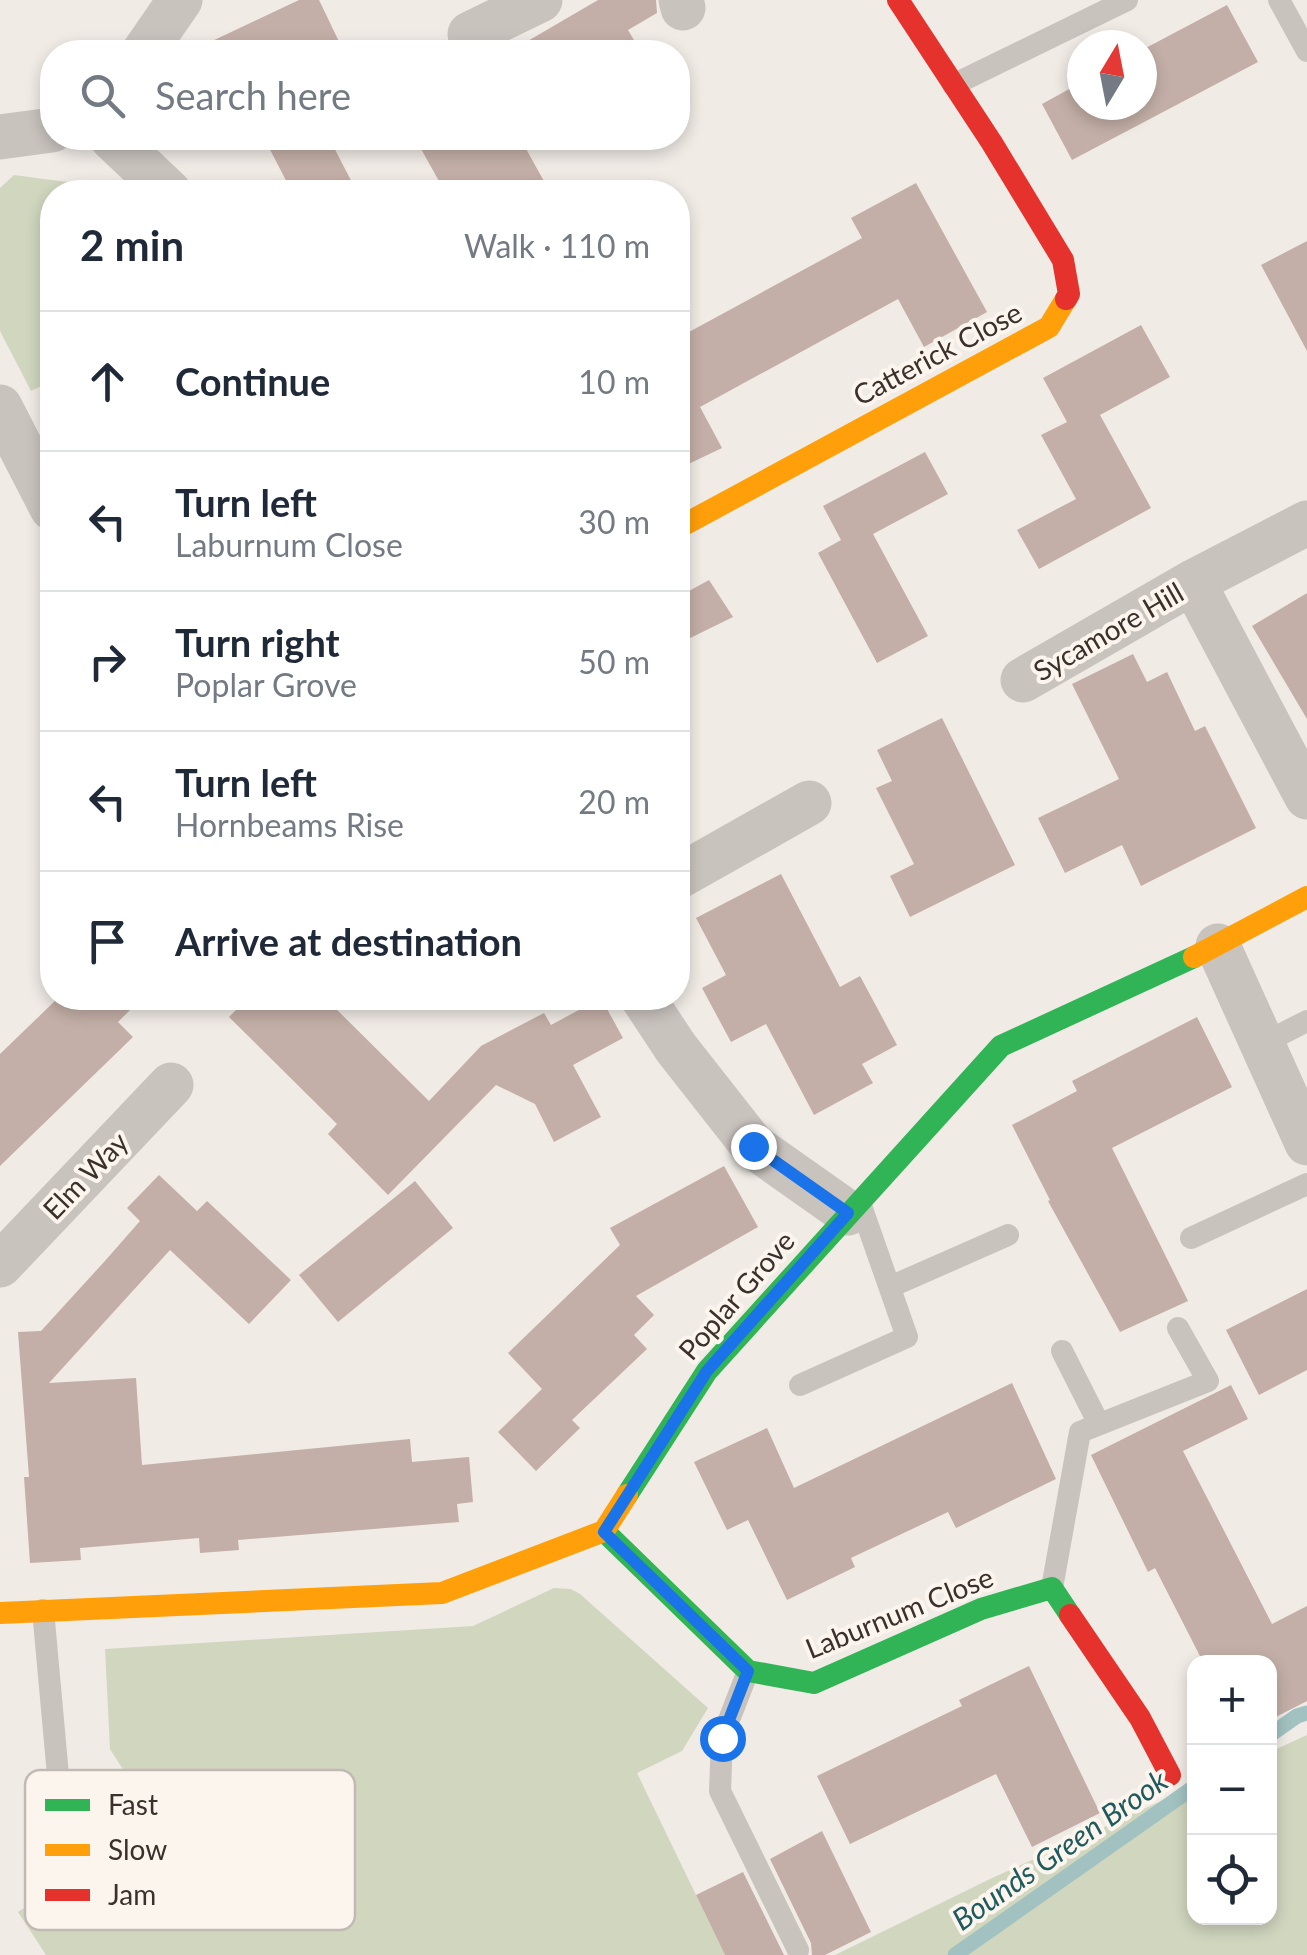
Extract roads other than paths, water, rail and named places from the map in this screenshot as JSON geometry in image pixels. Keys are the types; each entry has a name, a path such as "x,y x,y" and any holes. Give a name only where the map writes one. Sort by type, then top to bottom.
{"street":[{"path":"152,40 180,0"},
{"path":"470,34 540,0"},
{"name":"Catterick Close","path":"690,521 1049,327 1069,294 1064,260 898,0"},
{"path":"0,137 40,132"},
{"path":"125,150 156,180"},
{"path":"0,408 40,485"},
{"name":"Sycamore Hill","path":"1023,680 1194,582 1307,523"},
{"name":"Sycamore Hill","path":"1194,582 1307,797"},
{"path":"690,870 809,803"},
{"name":"Poplar Grove","path":"604,1532 707,1371 1001,1046 1218,946 1307,897"},
{"path":"1218,946 1307,1143"},
{"path":"651,1010 753,1146 854,1207"},
{"name":"Elm Way","path":"0,1265 171,1085"},
{"path":"0,1612 442,1594 604,1532 748,1671"},
{"path":"1052,1588 1140,1718 1170,1775"},
{"name":"Laburnum Close","path":"748,1671 814,1683 981,1609 1052,1588"}],"lane":[{"path":"953,86 1127,0"},
{"path":"1279,0 1307,51"},
{"path":"1262,1044 1307,1021"},
{"path":"1191,1238 1307,1184"},
{"path":"800,1385 908,1337 854,1207"},
{"path":"890,1287 1008,1235"},
{"path":"1052,1588 1080,1432 1208,1380 1178,1328"},
{"path":"1062,1352 1099,1424"},
{"path":"43,1610 58,1770"},
{"path":"748,1671 722,1738 720,1791 798,1950"}],"waterway":[{"name":"Bounds Green Brook","path":"1277,1730 1307,1713"},
{"name":"Bounds Green Brook","path":"955,1955 1187,1792"}]}
